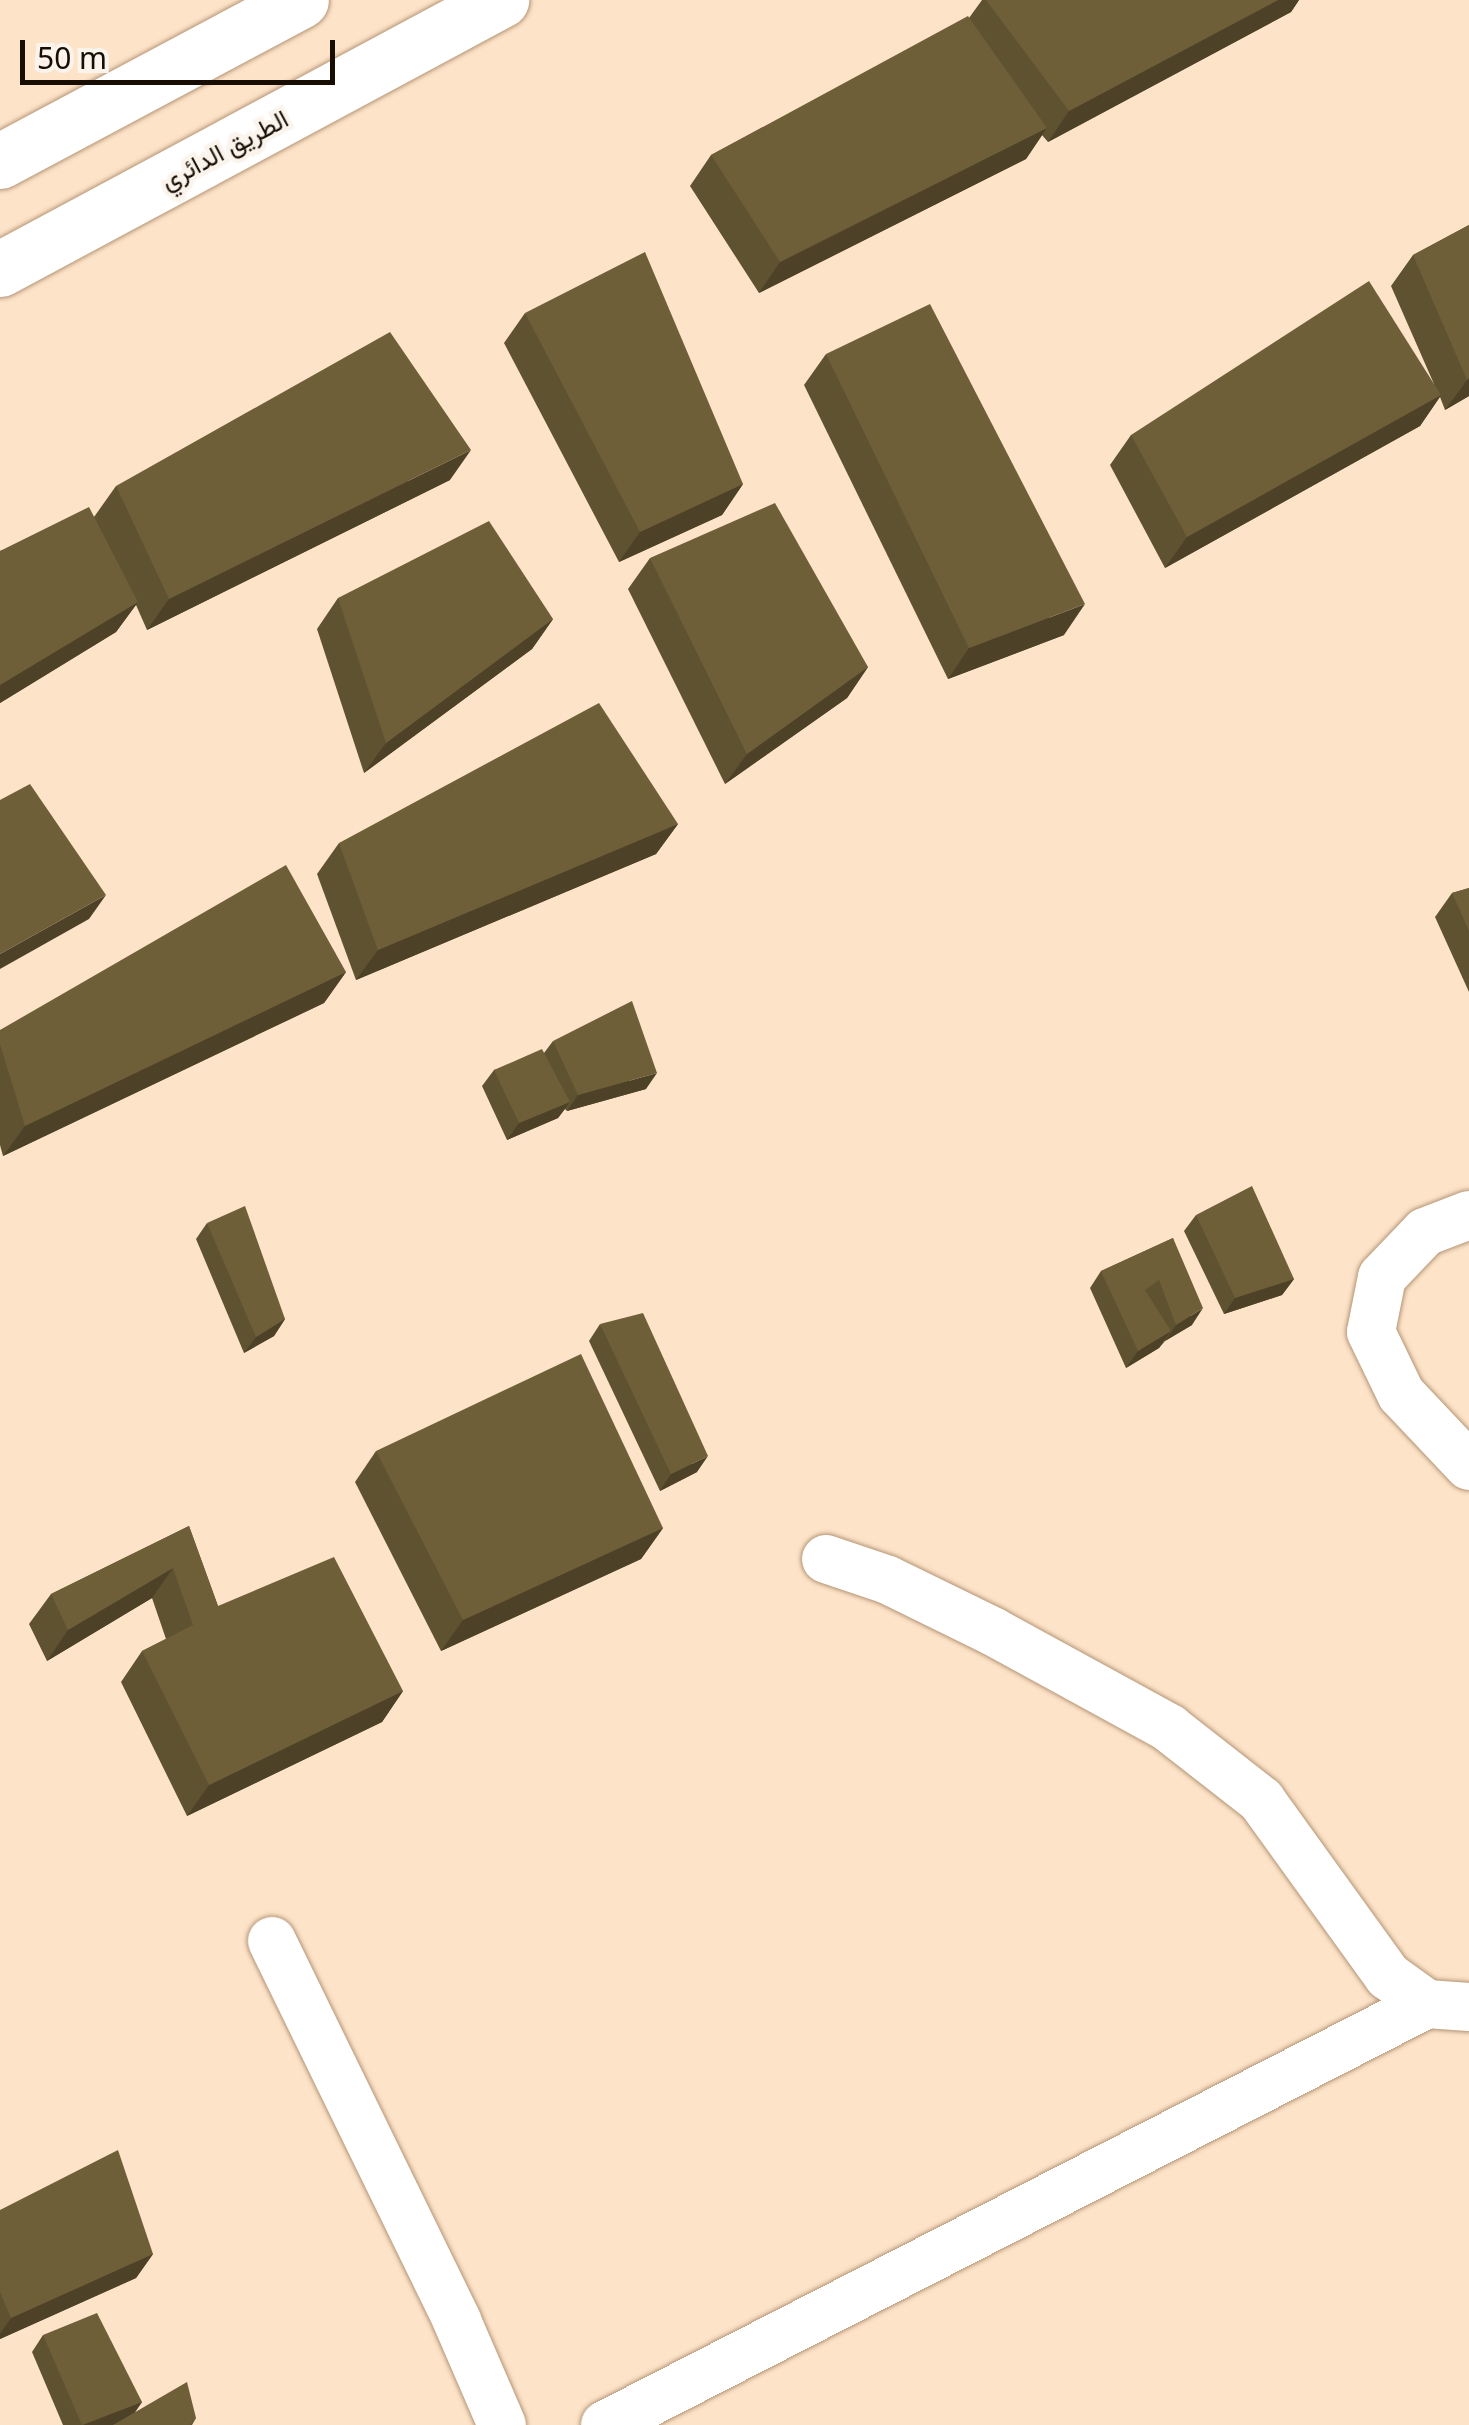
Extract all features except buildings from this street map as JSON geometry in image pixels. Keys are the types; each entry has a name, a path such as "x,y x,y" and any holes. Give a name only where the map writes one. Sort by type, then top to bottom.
{"highway":[{"path":"0,162 301,0"},
{"name":"الطريق الدائري","path":"0,269 501,0"}],"lane":[{"path":"1469,1215 1425,1232 1382,1276 1372,1332 1401,1394 1469,1466"},
{"path":"826,1560 888,1580 994,1632 1169,1728 1261,1800 1388,1976 1448,2006"},
{"path":"272,1942 457,2321 502,2425"},
{"path":"605,2425 1448,2006"}]}
